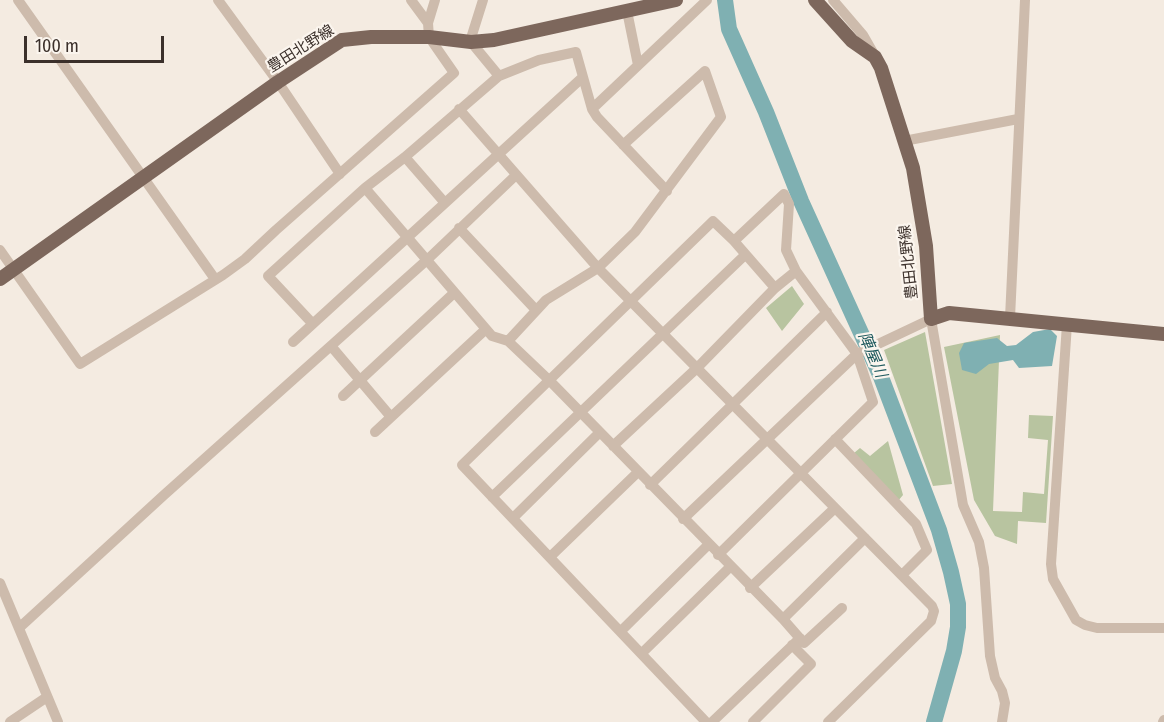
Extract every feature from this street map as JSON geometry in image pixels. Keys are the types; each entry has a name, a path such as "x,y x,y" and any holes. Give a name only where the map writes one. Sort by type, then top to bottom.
{"main road":[{"name":"豊田北野線","path":"0,279 278,82 342,40 428,30 471,39 494,40 676,0"},
{"path":"815,0 852,41 875,57"},
{"name":"豊田北野線","path":"875,57 890,94 913,168 920,200 931,319"},
{"path":"931,319 949,313 1164,334"}],"street":[{"path":"18,0 215,279"},
{"path":"218,0 278,82 340,174"},
{"path":"0,250 80,364 245,259 454,73 411,0"},
{"path":"428,30 435,0"},
{"path":"483,0 471,39 499,75"},
{"path":"592,109 707,0"},
{"path":"833,0 863,35 875,57"},
{"path":"1010,318 1025,0"},
{"path":"627,11 638,65"},
{"path":"312,323 268,276 365,188 405,157 499,75 539,60 576,52 592,109 597,117 667,190"},
{"path":"508,341 546,300 598,268 635,232 721,117 705,71 623,145"},
{"path":"293,342 583,77"},
{"path":"459,110 598,268 932,606 934,611 931,621 828,722"},
{"path":"904,141 1018,119"},
{"path":"405,157 446,203"},
{"path":"19,628 428,259 515,176"},
{"path":"365,188 492,336 508,341 549,380 750,588 783,619 811,664 753,722"},
{"path":"718,555 873,402 860,352 796,271 786,249 789,204 784,194 734,241"},
{"path":"706,722 462,465 713,221 734,241 775,288"},
{"path":"459,228 536,310"},
{"path":"492,496 746,255"},
{"path":"613,446 697,368 775,288 796,271"},
{"path":"343,396 454,293"},
{"path":"650,485 827,312"},
{"path":"683,519 860,352 931,319 952,430 963,505 979,542 984,568 990,656 995,678 1002,690 1005,703 1002,722"},
{"path":"1067,324 1051,564 1053,579 1076,620 1085,626 1164,628"},
{"path":"375,432 486,329"},
{"path":"331,346 391,417"},
{"path":"513,518 600,432"},
{"path":"835,439 916,524 927,550 902,575"},
{"path":"550,557 638,472"},
{"path":"750,588 835,508"},
{"path":"783,619 866,538"},
{"path":"621,631 708,545"},
{"path":"642,653 730,567"},
{"path":"0,583 58,722"},
{"path":"796,641 804,643 842,608"},
{"path":"712,722 796,641"},
{"path":"10,722 47,697"}],"green space":[{"path":"792,286 804,304 782,331 766,308"},
{"path":"925,332 952,484 933,486 884,350"},
{"path":"1000,335 993,511 1022,512 1023,492 1044,494 1048,440 1028,438 1029,415 1053,416 1046,523 1018,521 1017,544 995,536 974,500 944,347"},
{"path":"888,441 903,495 898,501 854,453 860,448 870,456"}],"water":[{"path":"1050,329 1057,336 1052,366 1019,368 1013,360 989,364 976,374 962,370 959,353 964,343 997,338 1007,346 1016,345 1033,332"}],"waterway":[{"name":"陣屋川","path":"725,0 729,29 766,112 801,201 881,377 939,530 958,604 958,627 954,651 934,722"}]}
